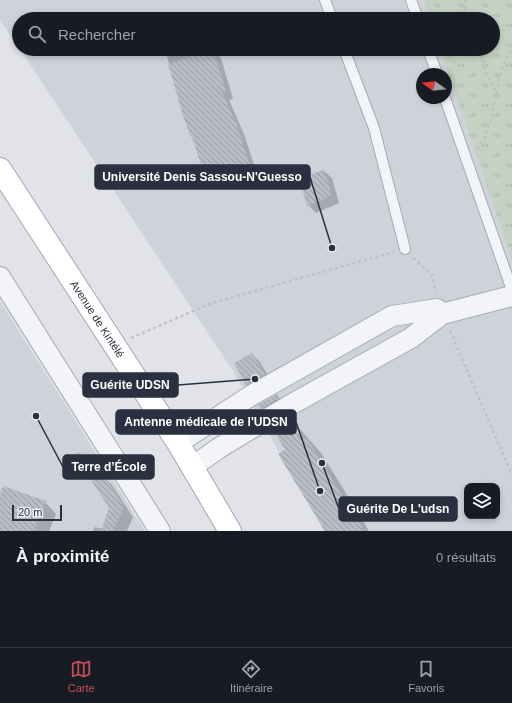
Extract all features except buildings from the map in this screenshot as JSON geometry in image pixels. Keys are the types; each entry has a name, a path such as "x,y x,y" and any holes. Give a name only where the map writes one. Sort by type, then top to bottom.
{"main road":[{"name":"Avenue de Kintélé","path":"0,169 178,443 230,531"}],"street":[{"path":"0,276 160,531"},
{"path":"192,467 292,404 411,338 442,314 512,296"},
{"path":"178,443 252,395 392,316 437,309 442,314"},
{"path":"164,422 182,429 199,430"},
{"path":"205,488 208,466 214,452"}],"lane":[{"path":"325,0 329,12"},
{"path":"411,0 415,12"},
{"path":"347,56 374,128 405,249"},
{"path":"431,56 435,68"},
{"path":"447,104 512,290"}],"path":[{"path":"463,12 466,0"},
{"path":"465,8 466,12"},
{"path":"467,162 485,137 497,96 501,72 512,46"},
{"path":"481,56 486,73 497,96"},
{"path":"114,346 212,304 405,249 432,275 442,314 512,475"}],"shaded area":[{"path":"0,0 512,0 512,531 324,531 233,371 25,56 500,56 500,12 12,12 12,38 0,20"},
{"path":"0,301 145,531 0,531"}],"green space":[{"path":"424,0 512,0 512,259 452,84 452,68 447,68 442,56 500,56 500,12 428,12"}],"place":[{"name":"Université Denis Sassou-N'Guesso","path":"332,248"},
{"name":"Guérite UDSN","path":"255,379"},
{"name":"Terre d’École","path":"36,416"},
{"name":"Guérite De L'udsn","path":"322,463"},
{"name":"Antenne médicale de l'UDSN","path":"320,491"}]}
